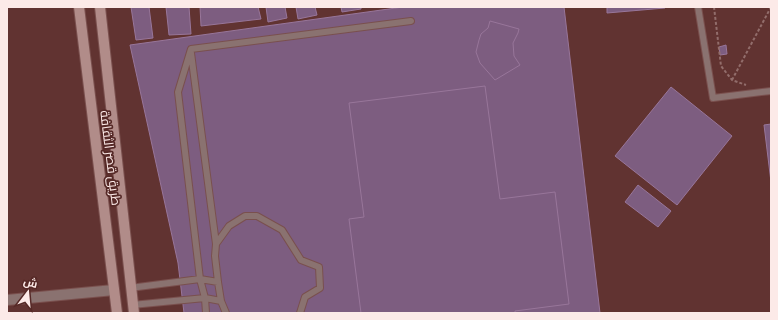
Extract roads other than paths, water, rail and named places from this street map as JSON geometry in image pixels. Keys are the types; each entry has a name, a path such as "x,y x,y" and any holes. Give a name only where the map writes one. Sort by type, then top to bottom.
{"street":[{"name":"طريق قصر الثقافة","path":"79,7 117,313"},
{"name":"طريق قصر الثقافة","path":"100,7 133,309"},
{"path":"7,300 114,290"}],"lane":[{"path":"698,7 712,98 771,91"},
{"path":"191,50 411,21"},
{"path":"191,50 216,244 215,256 218,282 221,301 226,313"},
{"path":"191,50 178,92 200,279 205,298 206,313"},
{"path":"216,244 229,226 245,216 257,216 282,230 301,260 318,266 320,288 305,297 300,313"},
{"path":"130,288 200,279 218,282"},
{"path":"133,309 205,298 221,301"}]}
